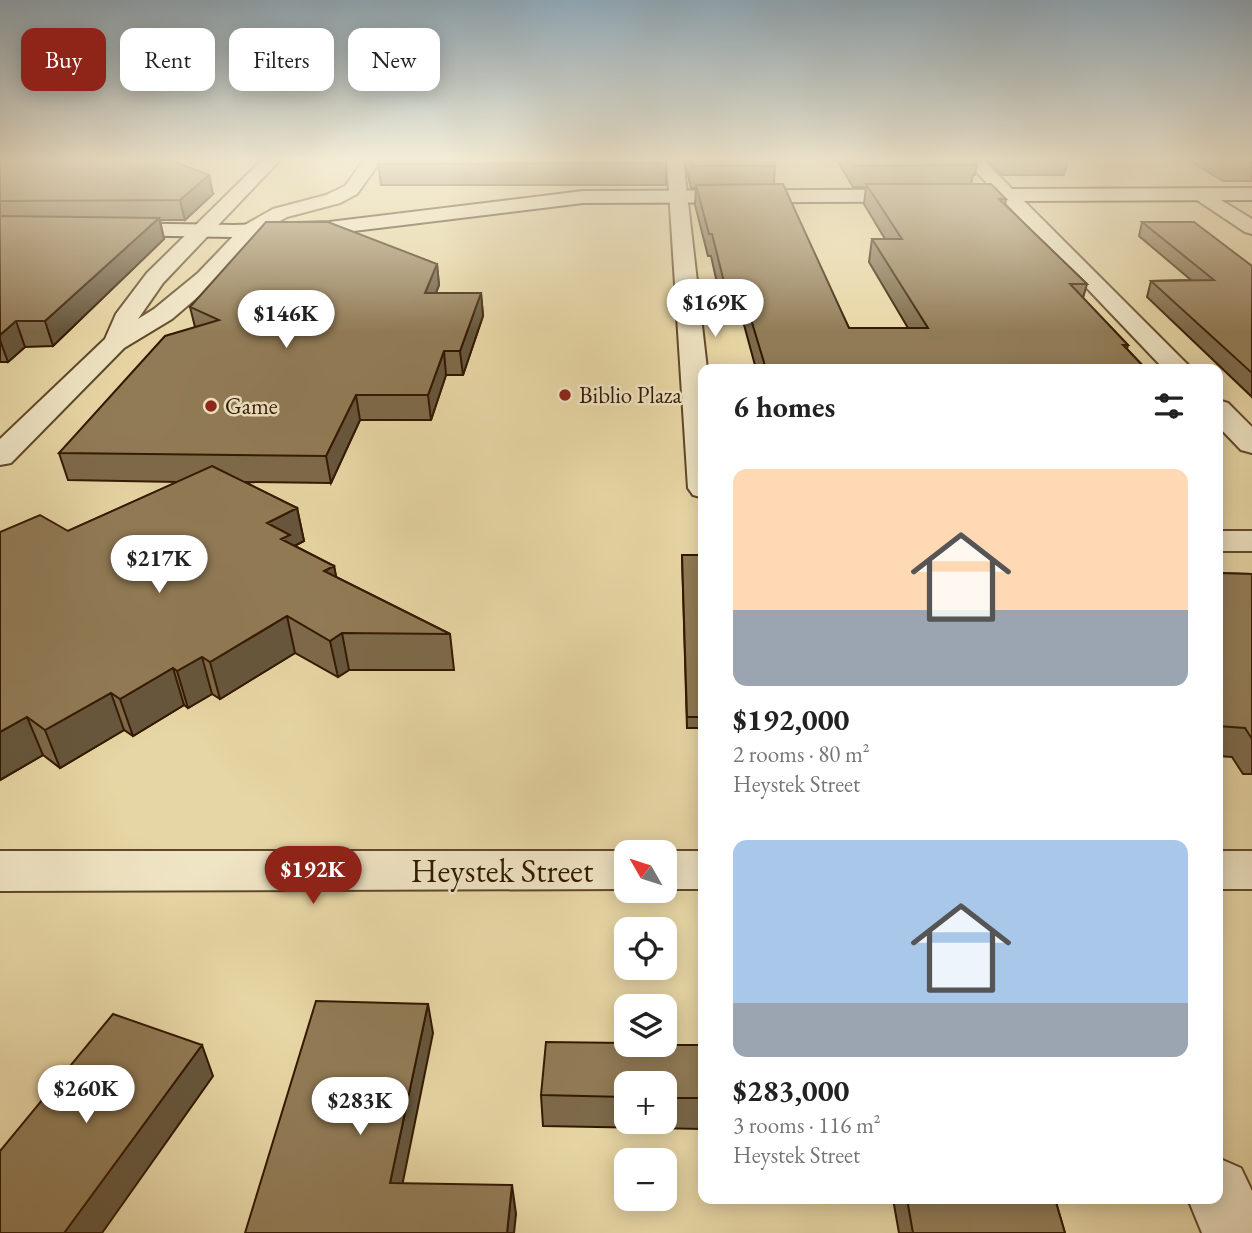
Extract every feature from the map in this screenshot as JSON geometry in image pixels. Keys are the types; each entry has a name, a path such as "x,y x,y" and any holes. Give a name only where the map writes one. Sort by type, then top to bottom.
{"street":[{"path":"115,343 128,314 155,278 216,217"},
{"path":"0,457 115,343 163,314 206,278 250,230 275,217"},
{"path":"94,229 250,230 357,226 429,217"},
{"path":"682,217 698,415"},
{"path":"1029,217 1174,364"},
{"path":"1235,217 1252,228"},
{"path":"1223,414 1252,444"},
{"path":"1223,541 1252,541"},
{"name":"Heystek Street","path":"0,871 614,870"},
{"path":"677,870 698,870"},
{"path":"1223,870 1252,870"},
{"path":"1223,1203 1236,1233"}],"building":[{"path":"0,217 159,218 45,321 16,321 0,335"},
{"path":"704,217 798,217 849,328 928,328 872,239 902,239 887,217 1017,217 1087,284 1070,284 1128,345 1123,345 1141,364 764,364 741,286 725,286 712,234 709,234"},
{"path":"266,222 328,222 437,264 425,293 481,293 460,351 444,351 428,395 356,395 326,456 59,453 165,336 219,320 190,307"},
{"path":"1142,222 1194,222 1252,266 1252,373 1151,281 1214,280"},
{"path":"212,466 297,508 267,523 290,535 281,539 334,566 324,571 450,634 342,633 330,641 287,616 210,662 202,657 177,671 173,668 120,699 111,693 45,730 27,717 0,732 0,532 40,515 68,531"},
{"path":"682,555 698,555 698,717 687,717"},
{"path":"1223,573 1252,574 1252,739 1245,728 1223,726"},
{"path":"316,1001 428,1004 390,1183 512,1185 507,1233 245,1233"},
{"path":"113,1014 202,1045 64,1233 0,1233 0,1151"},
{"path":"546,1042 614,1043 614,1057 677,1057 677,1045 698,1045 698,1098 677,1098 677,1071 614,1071 614,1097 541,1095"},
{"path":"908,1204 1056,1204 1065,1233 913,1233"}],"place":[{"name":"Biblio Plaza","path":"565,395"},
{"name":"Game","path":"211,406"}]}
